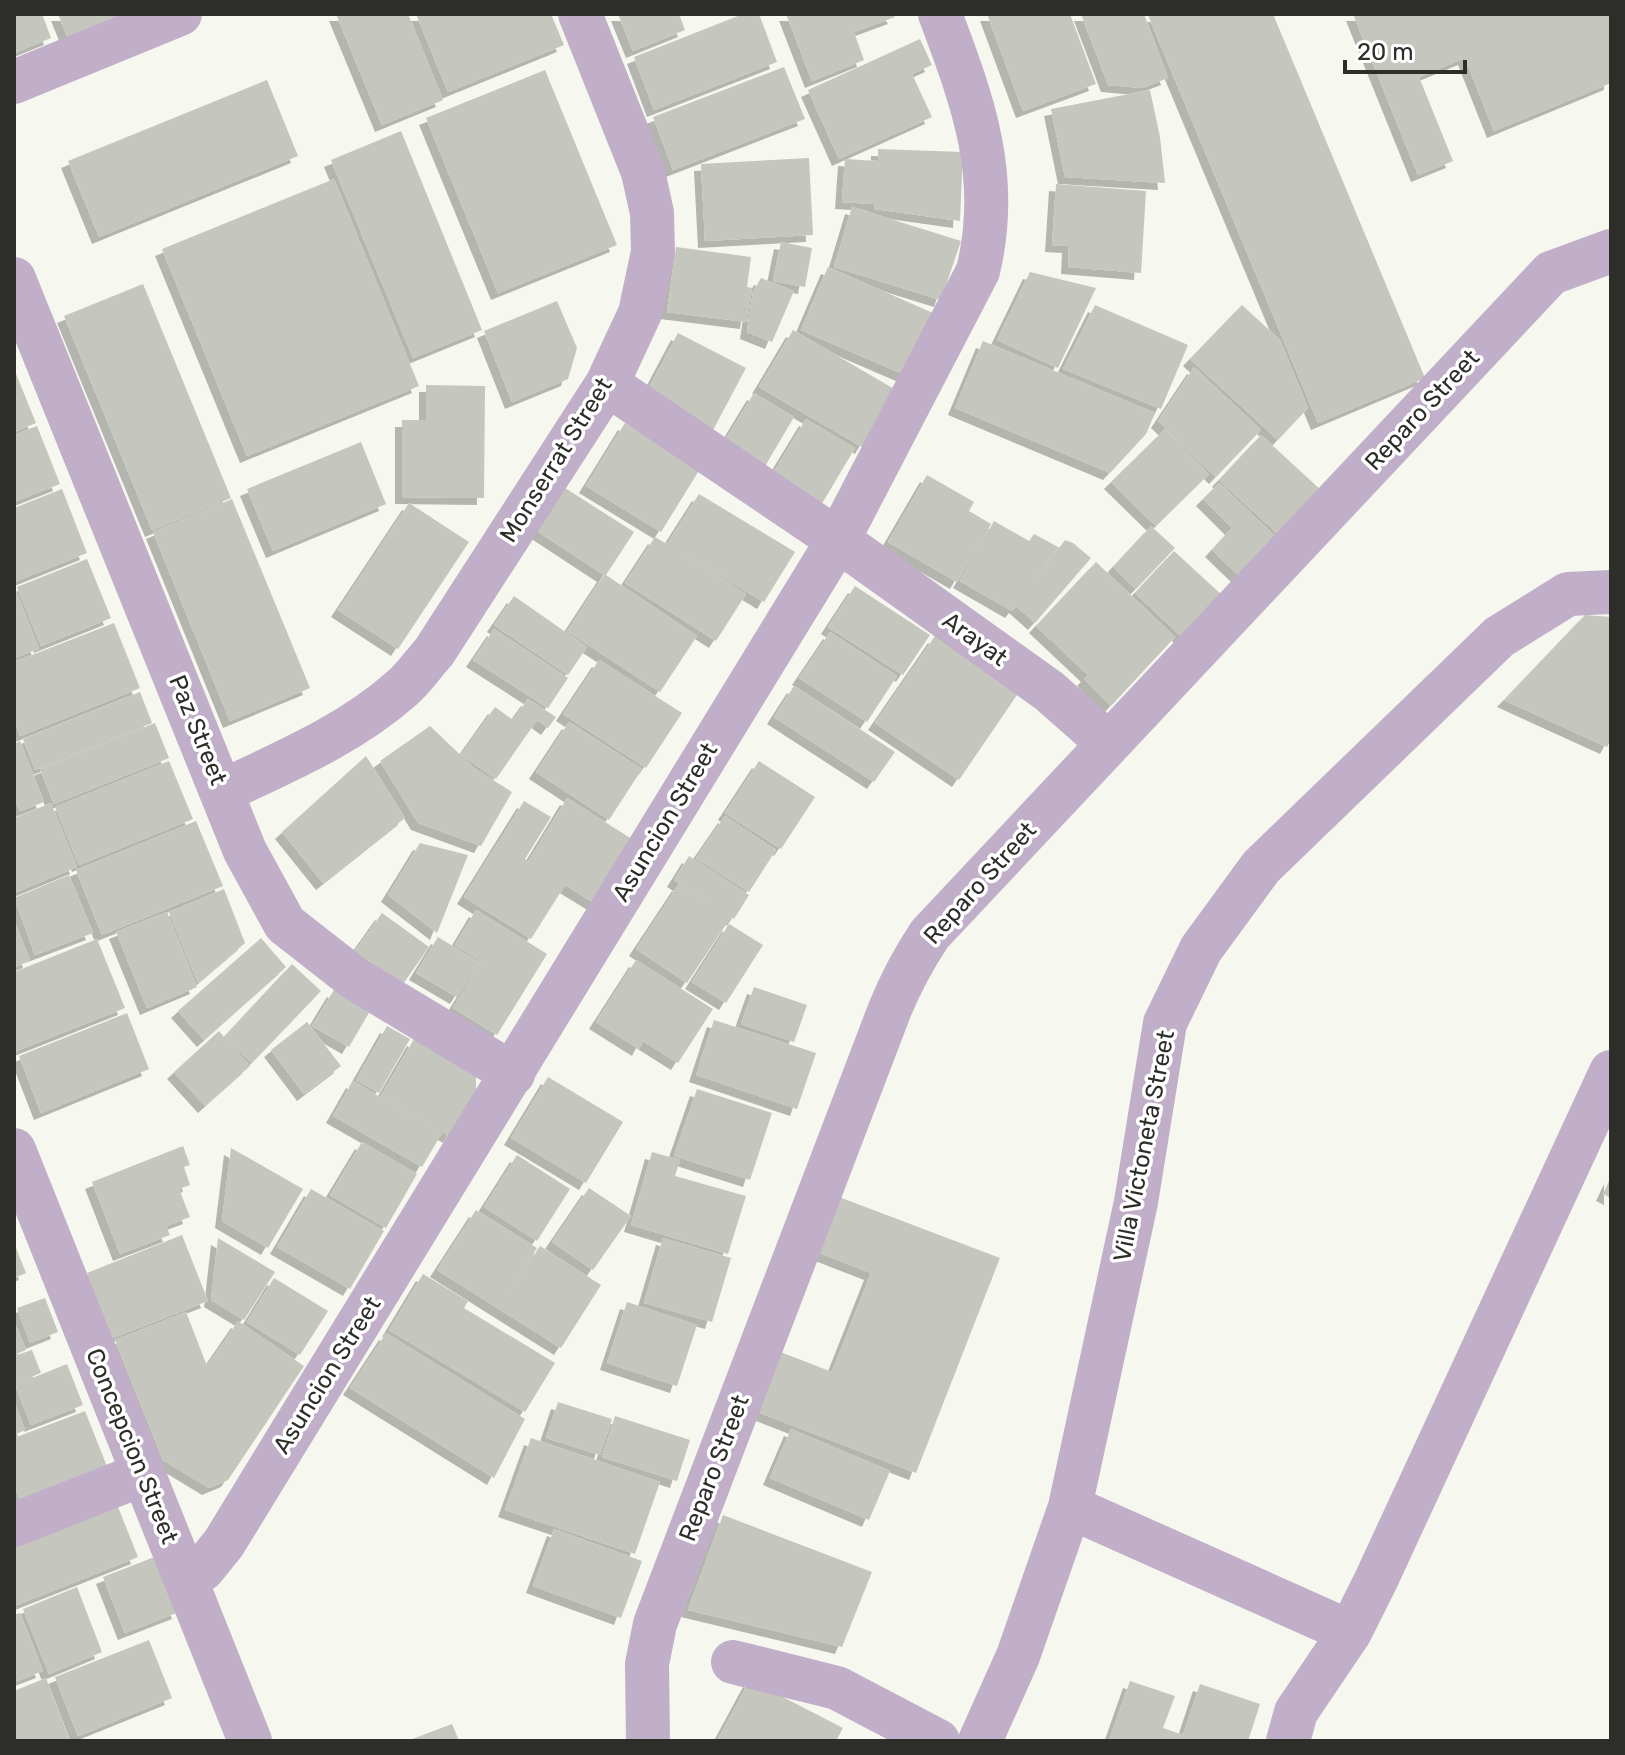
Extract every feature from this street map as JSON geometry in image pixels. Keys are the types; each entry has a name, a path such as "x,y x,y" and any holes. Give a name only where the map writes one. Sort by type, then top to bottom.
{"street":[{"path":"14,82 180,14"},
{"name":"Monserrat Street","path":"223,791 314,748 363,718 402,688 434,652 607,384 640,313 653,252 652,213 643,172 580,14"},
{"name":"Asuncion Street","path":"186,1580 203,1569 224,1543 838,540 978,271 985,242 986,169 981,135 940,14"},
{"name":"Reparo Street","path":"648,1741 647,1664 655,1624 903,978 930,934 1551,273 1611,251"},
{"name":"Paz Street","path":"14,279 245,851 285,924 354,978 513,1074"},
{"name":"Arayat","path":"607,384 838,540 1049,691 1108,743"},
{"name":"Villa Victoneta Street","path":"980,1741 1018,1656 1070,1507 1136,1202 1165,1023 1201,949 1261,867 1499,637 1568,594 1611,592"},
{"path":"1288,1741 1296,1712 1350,1632 1611,1072"},
{"name":"Concepcion Street","path":"14,1150 250,1741"},
{"path":"14,1525 143,1474"},
{"path":"1070,1507 1350,1632"},
{"path":"733,1662 837,1688 938,1741"}],"building":[{"path":"14,14 42,14 51,38 14,53"},
{"path":"58,14 123,14 67,36"},
{"path":"336,14 408,14 443,100 382,125"},
{"path":"416,14 551,14 564,45 448,92"},
{"path":"618,14 679,14 685,30 633,51"},
{"path":"743,14 759,14 777,62 654,110 634,57"},
{"path":"786,14 893,14 895,17 854,32 864,60 812,81"},
{"path":"987,14 1070,14 1096,84 1023,111"},
{"path":"1081,14 1144,14 1168,78 1142,88 1108,85"},
{"path":"1273,14 1425,378 1318,423 1148,15"},
{"path":"1353,14 1611,14 1611,83 1494,131 1465,58 1419,77 1453,161 1418,175"},
{"path":"920,39 932,65 912,74 932,117 839,159 808,90"},
{"path":"784,67 805,119 673,170 653,117"},
{"path":"545,70 617,245 498,293 426,118"},
{"path":"267,80 298,156 99,237 68,161"},
{"path":"1150,90 1165,183 1065,177 1051,109"},
{"path":"401,131 482,330 413,358 331,160"},
{"path":"878,149 963,152 960,221 875,209 874,204 842,202 845,159 878,161"},
{"path":"809,158 813,235 705,241 701,164"},
{"path":"334,179 419,386 247,456 162,249"},
{"path":"1056,184 1146,191 1141,273 1068,267 1069,246 1052,245"},
{"path":"852,207 961,241 941,300 834,267"},
{"path":"781,242 812,248 805,287 773,281"},
{"path":"676,247 751,257 747,287 752,288 747,322 667,312"},
{"path":"828,267 933,313 905,375 801,330"},
{"path":"1030,272 1096,288 1058,368 997,340"},
{"path":"761,278 794,291 772,342 747,332 753,292"},
{"path":"143,284 231,498 152,530 64,316"},
{"path":"557,301 577,348 568,379 512,402 484,331"},
{"path":"1095,305 1188,345 1161,409 1063,369"},
{"path":"1242,305 1280,340 1308,408 1278,440 1190,359"},
{"path":"793,330 896,390 862,447 759,387"},
{"path":"678,333 746,368 712,432 644,397"},
{"path":"983,341 1155,413 1146,434 1110,473 955,408"},
{"path":"1194,367 1261,430 1216,477 1158,421"},
{"path":"14,369 36,423 14,432"},
{"path":"426,385 485,386 484,498 402,497 402,420 426,420"},
{"path":"754,393 794,417 764,468 723,444"},
{"path":"806,419 855,448 820,507 770,478"},
{"path":"625,423 700,469 661,532 586,486"},
{"path":"37,426 60,484 14,502 14,435"},
{"path":"1165,429 1209,474 1156,526 1111,482"},
{"path":"1261,435 1322,491 1280,536 1219,480"},
{"path":"361,442 386,504 273,551 247,489"},
{"path":"927,475 974,502 969,511 991,524 957,582 888,542"},
{"path":"1219,483 1275,536 1238,575 1212,550 1232,528 1203,499"},
{"path":"565,488 634,532 606,575 697,636 660,692 567,631 604,575 537,531"},
{"path":"62,489 87,553 14,582 14,508"},
{"path":"699,494 795,552 764,602 683,553 746,594 716,641 625,583 655,537 667,544"},
{"path":"232,499 310,688 230,721 153,532"},
{"path":"409,503 469,542 398,649 338,610"},
{"path":"994,521 1029,541 1034,534 1058,547 1031,586 1065,540 1091,558 1035,623 1016,606 1012,611 960,581"},
{"path":"1151,526 1175,548 1136,589 1113,567"},
{"path":"1174,551 1223,596 1183,638 1135,593"},
{"path":"87,559 111,618 41,646 17,587"},
{"path":"1096,562 1175,637 1111,706 1084,679 1088,675 1036,626"},
{"path":"14,586 39,649 14,658"},
{"path":"855,586 930,635 903,675 828,627"},
{"path":"514,596 587,647 568,675 494,625"},
{"path":"1585,615 1611,617 1611,740 1607,747 1504,700"},
{"path":"114,623 140,688 20,736 14,720 14,662"},
{"path":"494,629 568,678 548,708 473,660"},
{"path":"830,632 897,676 867,722 799,678"},
{"path":"935,636 1019,692 959,780 875,723"},
{"path":"599,660 682,713 646,768 563,714"},
{"path":"794,686 895,752 874,782 774,717"},
{"path":"140,692 152,723 35,770 23,739"},
{"path":"528,699 556,717 548,728 537,720 496,779 461,755 495,707 513,720"},
{"path":"569,722 642,769 609,820 536,772"},
{"path":"155,723 169,758 54,804 40,769"},
{"path":"430,726 474,768 512,792 481,846 418,823 380,761"},
{"path":"20,741 44,802 20,811 14,796 14,744"},
{"path":"366,756 405,818 323,883 282,832"},
{"path":"169,761 193,819 79,865 55,807"},
{"path":"759,761 815,797 781,849 725,813"},
{"path":"567,798 635,841 596,904 565,885 531,939 464,897 524,801 551,817 525,859 528,862"},
{"path":"51,803 77,867 14,893 14,818"},
{"path":"725,816 776,850 749,892 696,858"},
{"path":"196,821 223,886 102,935 76,870"},
{"path":"420,843 468,855 437,933 388,895"},
{"path":"689,856 749,895 687,983 636,949 679,884 716,907 674,880"},
{"path":"69,875 93,933 35,955 14,898"},
{"path":"224,889 245,943 198,983 169,912"},
{"path":"476,910 547,954 497,1035 453,1008 481,961 455,945"},
{"path":"167,912 197,987 147,1008 116,932"},
{"path":"382,913 429,947 403,984 355,951"},
{"path":"14,920 30,961 14,967"},
{"path":"729,924 763,945 726,1003 692,982"},
{"path":"438,937 479,962 457,997 416,973"},
{"path":"261,938 286,967 204,1040 178,1011"},
{"path":"97,939 125,1008 14,1052 14,972"},
{"path":"636,960 713,1009 678,1063 643,1041 639,1049 596,1022"},
{"path":"292,964 321,991 252,1063 226,1039 250,1066 205,1106 174,1072 219,1031 224,1037"},
{"path":"754,987 807,1005 794,1042 741,1024"},
{"path":"334,990 370,1011 349,1047 312,1026"},
{"path":"127,1013 149,1069 41,1113 19,1056"},
{"path":"714,1020 816,1053 797,1109 696,1075"},
{"path":"307,1022 341,1066 304,1094 271,1050"},
{"path":"387,1026 410,1039 379,1093 356,1080"},
{"path":"414,1039 476,1076 476,1091 450,1136 381,1096"},
{"path":"548,1077 623,1122 586,1183 511,1138"},
{"path":"353,1081 442,1133 422,1167 333,1116"},
{"path":"697,1089 772,1113 750,1180 674,1156"},
{"path":"362,1142 417,1174 386,1228 330,1195"},
{"path":"183,1146 190,1165 184,1167 190,1185 179,1189 190,1217 166,1226 170,1235 120,1254 92,1182"},
{"path":"231,1148 303,1189 268,1248 222,1221"},
{"path":"652,1152 680,1160 675,1176 746,1196 728,1254 631,1225"},
{"path":"517,1155 570,1189 537,1241 484,1207"},
{"path":"1611,1177 1611,1198 1603,1194"},
{"path":"589,1188 631,1216 593,1270 552,1242"},
{"path":"311,1189 384,1231 350,1289 277,1247"},
{"path":"839,1197 1000,1258 916,1473 755,1411 778,1351 832,1372 871,1273 817,1252"},
{"path":"476,1210 537,1248 508,1295 540,1246 601,1285 561,1348 437,1270"},
{"path":"182,1235 208,1301 113,1338 87,1273"},
{"path":"218,1238 275,1272 244,1320 211,1300"},
{"path":"663,1238 731,1258 712,1322 644,1303"},
{"path":"14,1243 26,1273 14,1278"},
{"path":"423,1274 468,1301 464,1308 555,1363 525,1412 389,1330"},
{"path":"274,1278 328,1311 300,1355 247,1322"},
{"path":"45,1298 58,1332 30,1343 17,1308"},
{"path":"627,1302 697,1325 677,1386 607,1363"},
{"path":"186,1312 207,1366 238,1321 304,1366 228,1480 209,1488 163,1460 115,1340"},
{"path":"14,1321 26,1350 14,1355"},
{"path":"386,1333 525,1419 494,1478 350,1388"},
{"path":"32,1350 41,1373 14,1384 14,1356"},
{"path":"67,1364 83,1405 31,1425 15,1385"},
{"path":"14,1401 25,1430 14,1435"},
{"path":"558,1402 612,1419 600,1455 546,1438"},
{"path":"85,1411 110,1474 23,1508 14,1485 14,1438"},
{"path":"615,1416 690,1440 677,1481 602,1457"},
{"path":"791,1429 890,1471 869,1520 770,1478"},
{"path":"531,1438 660,1482 635,1554 505,1510"},
{"path":"114,1497 138,1557 17,1605 14,1598 14,1537"},
{"path":"723,1515 872,1572 842,1647 688,1610"},
{"path":"554,1529 642,1561 621,1618 533,1586"},
{"path":"157,1556 179,1612 125,1633 103,1577"},
{"path":"77,1587 102,1652 49,1674 23,1609"},
{"path":"20,1613 43,1671 14,1682 14,1615"},
{"path":"149,1640 172,1698 78,1736 55,1677"},
{"path":"46,1678 70,1741 14,1741 14,1691"},
{"path":"750,1680 843,1728 836,1741 717,1741"},
{"path":"1130,1681 1175,1696 1163,1728 1183,1735 1200,1684 1260,1704 1248,1741 1109,1741"},
{"path":"452,1724 459,1741 407,1741"}]}
